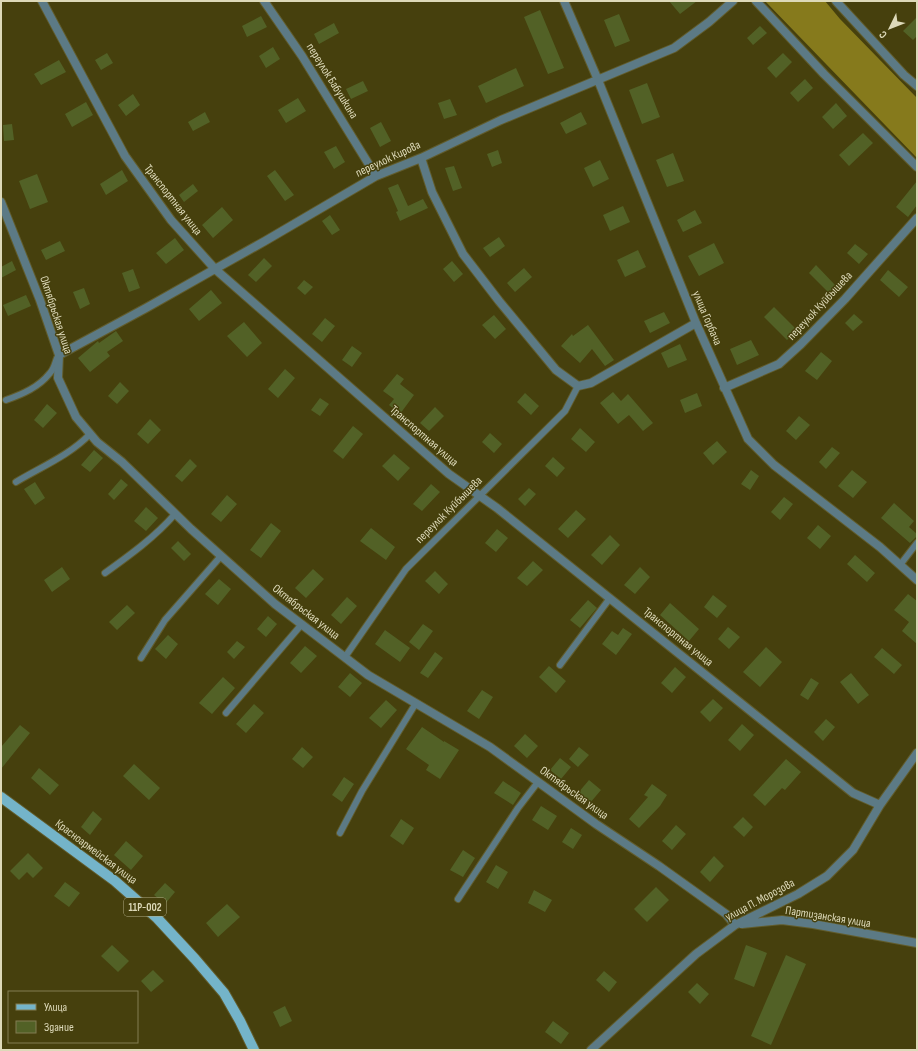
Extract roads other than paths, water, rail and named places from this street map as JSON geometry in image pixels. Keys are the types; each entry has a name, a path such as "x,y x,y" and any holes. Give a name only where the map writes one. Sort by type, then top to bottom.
{"main road":[{"name":"Красноармейская улица","path":"1,797 115,881 157,918 195,958 224,992 254,1050"}],"street":[{"name":"Транспортная улица","path":"42,1 125,156 171,220 215,269 449,474 497,508 853,793 880,806"},
{"name":"переулок Бабушкина","path":"264,1 302,56 376,176"},
{"name":"улица Горбача","path":"564,1 598,80 696,323 748,439 774,465 847,521 917,580"},
{"name":"переулок Кирова","path":"59,355 265,241 376,176 421,158 501,120 674,48 709,22 733,1"},
{"path":"756,1 824,74 917,168"},
{"path":"836,1 904,75 917,86"},
{"path":"421,158 432,192 463,254 499,301 556,370 578,386 591,383 696,323"},
{"name":"Октябрьская улица","path":"1,202 40,300 59,355 58,378 76,417 97,442 122,462 220,556 275,604 344,657 368,675 490,747 596,824 659,866 726,914 735,925"},
{"name":"переулок Куйбышева","path":"724,388 779,364 802,344 845,299 917,218"},
{"name":"улица П. Морозова","path":"591,1050 696,954 735,925 798,894 827,876 853,850 880,806 917,753"},
{"name":"Партизанская улица","path":"735,925 782,920 813,924 917,943"}],"lane":[{"path":"6,400 28,392 51,373 59,355"},
{"name":"переулок Куйбышева","path":"344,657 406,569 565,411 578,386"},
{"path":"16,482 81,443 90,434"},
{"path":"105,573 164,527 176,514"},
{"path":"900,565 917,542"},
{"path":"141,658 165,620 220,556"},
{"path":"560,665 610,598"},
{"path":"226,713 302,624"},
{"path":"340,833 362,791 416,703"},
{"path":"458,899 518,808 538,782"}]}
